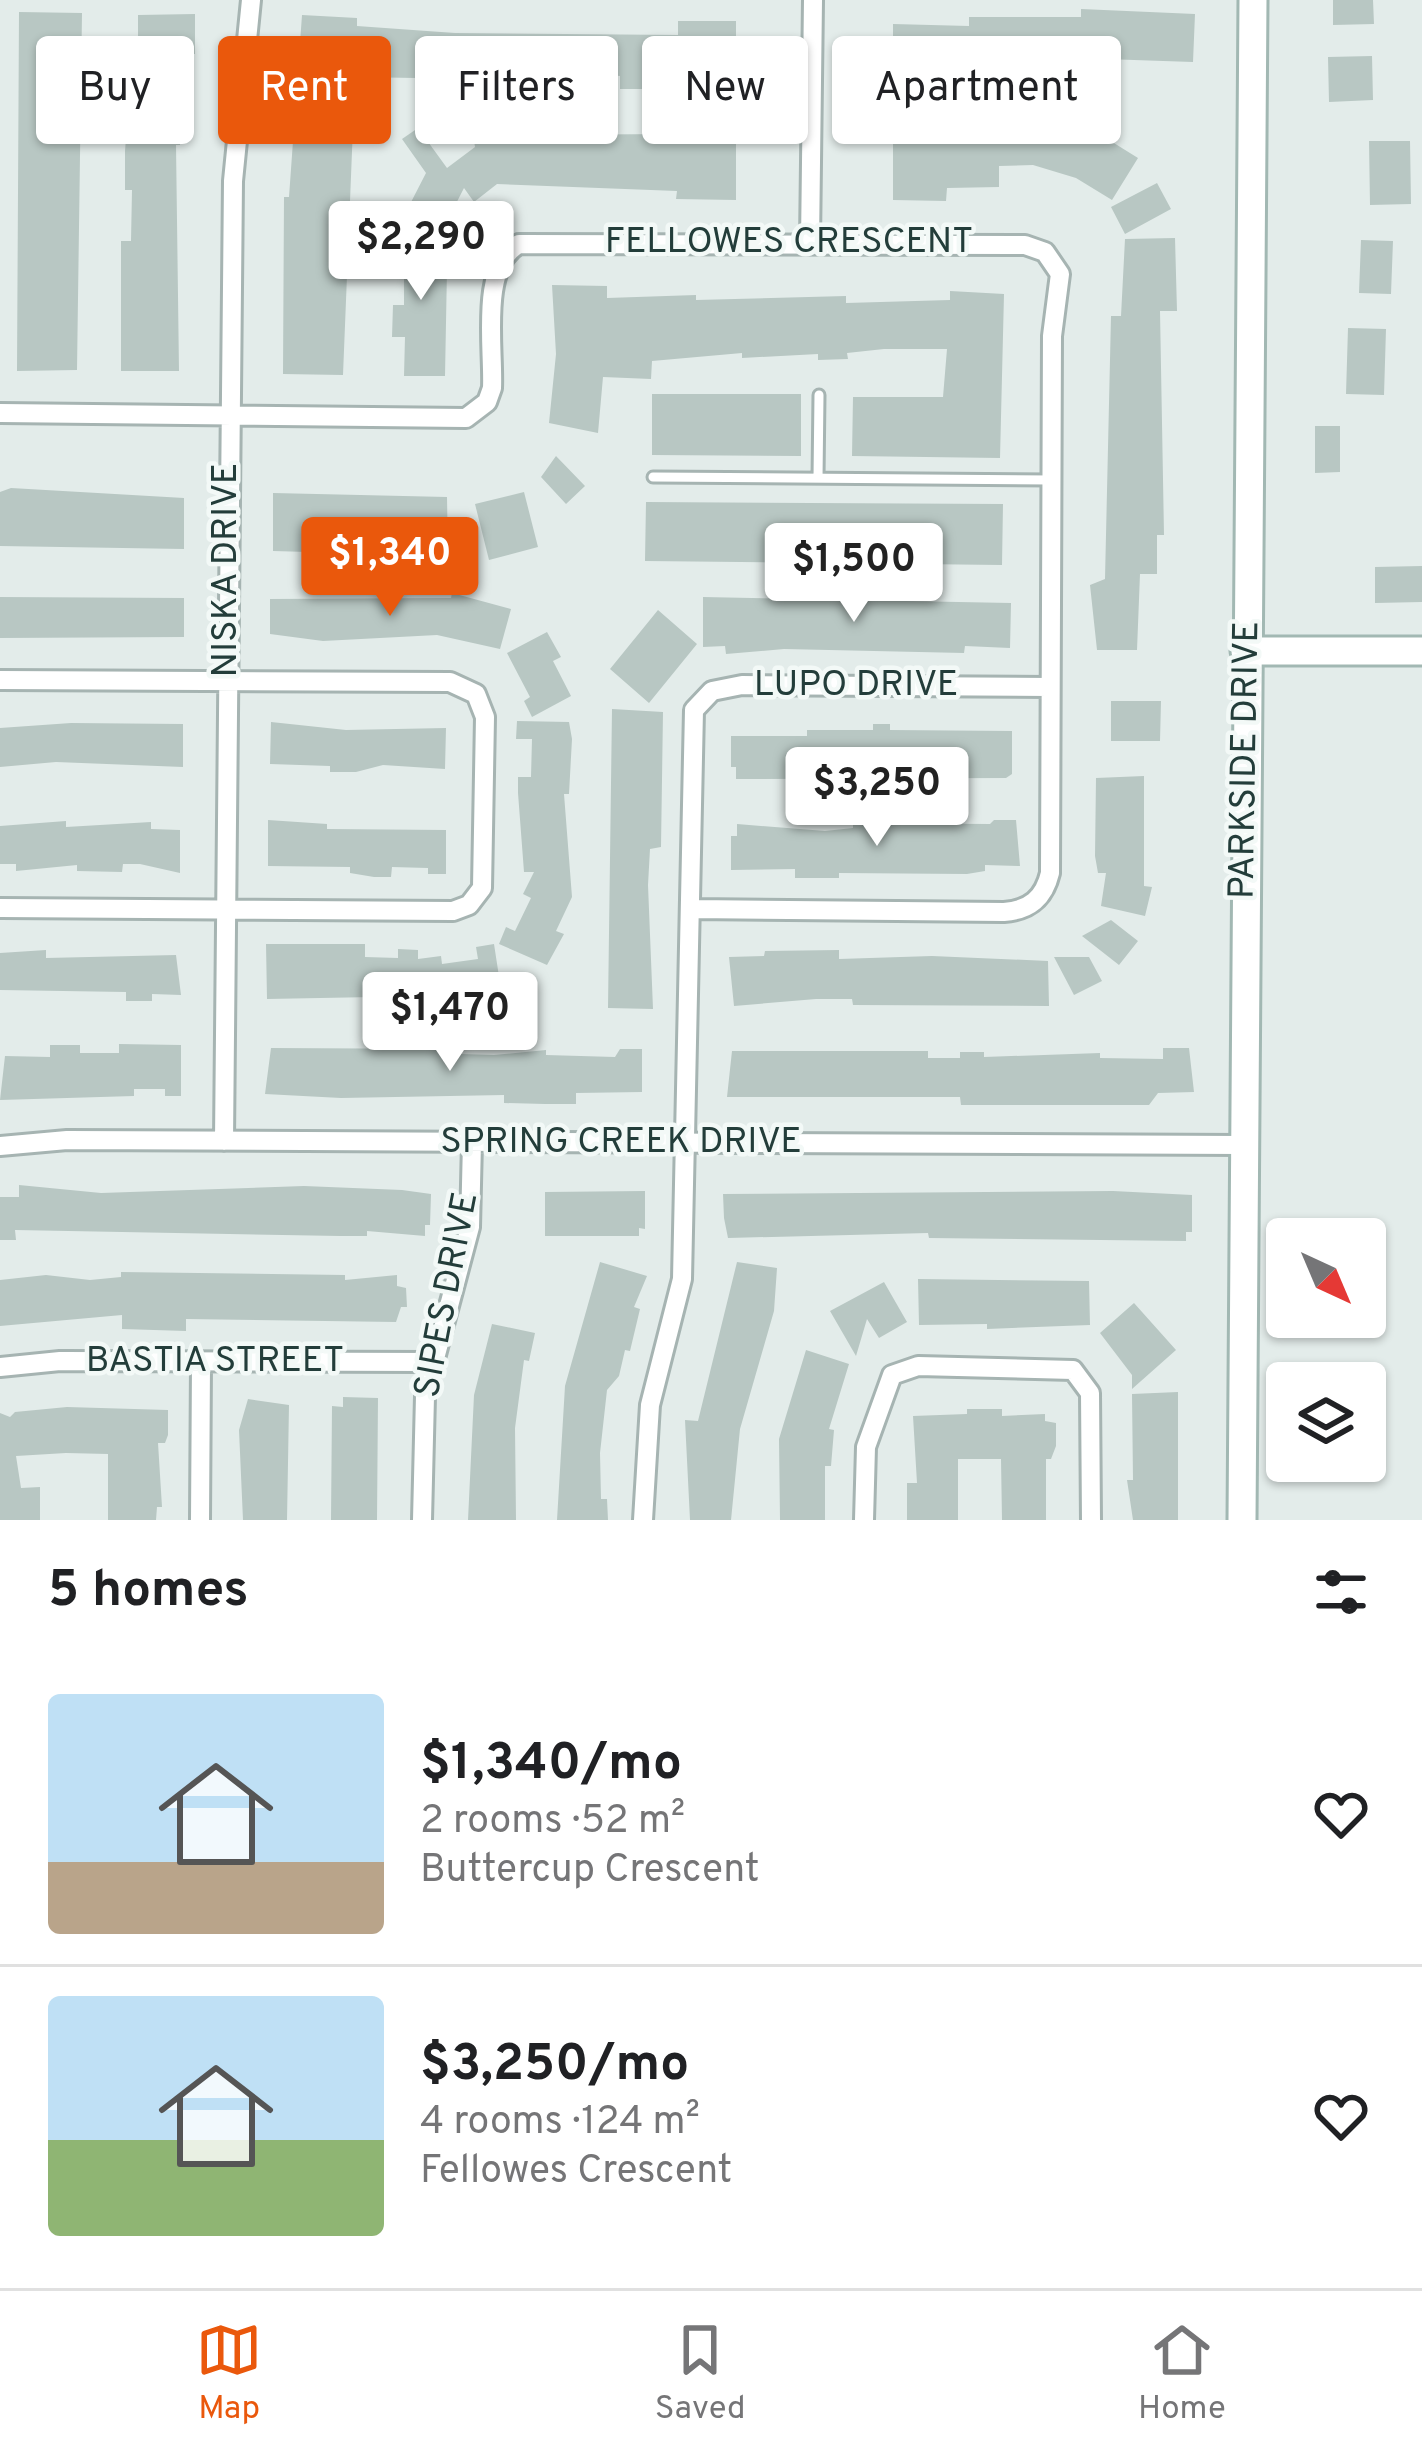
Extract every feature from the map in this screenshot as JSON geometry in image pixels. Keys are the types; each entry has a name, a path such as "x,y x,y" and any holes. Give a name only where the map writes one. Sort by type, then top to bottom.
{"main road":[{"name":"PARKSIDE DRIVE","path":"1242,1520 1252,0"},
{"path":"1245,651 1422,651"}],"street":[{"name":"NISKA DRIVE","path":"224,1141 233,181 251,0"},
{"path":"810,243 812,0"},
{"name":"FELLOWES CRESCENT","path":"0,413 448,420 477,412 493,388 498,263 519,244 1025,245 1045,252 1060,274 1052,337 1049,687"},
{"path":"0,680 450,682 476,694 484,717 482,888 469,905 453,911 0,908"},
{"name":"LUPO DRIVE","path":"643,1520 650,1405 682,1279 694,718 700,700 712,691 742,685 1049,687"},
{"path":"693,909 1004,912 1034,904 1050,873 1049,687"},
{"name":"SPRING CREEK DRIVE","path":"0,1146 67,1140 1243,1144"},
{"name":"SIPES DRIVE","path":"422,1520 431,1362 470,1227 472,1142"},
{"name":"BASTIA STREET","path":"0,1367 60,1361 431,1362"},
{"path":"200,1520 201,1363"},
{"path":"864,1520 866,1447 883,1386 904,1369 938,1365 1073,1370 1090,1393 1091,1520"}],"lane":[{"path":"818,478 819,395"},
{"path":"653,477 1052,480"}],"building":[{"path":"1333,0 1373,0 1374,24 1333,25"},
{"path":"1081,9 1195,14 1193,62 1121,60 1121,36 893,36 893,24 969,26 969,17 1081,17"},
{"path":"19,12 82,13 82,36 36,36 36,144 80,144 77,370 17,371"},
{"path":"195,14 195,54 194,36 138,36 138,15"},
{"path":"302,15 357,18 357,26 455,33 678,35 678,21 736,21 736,36 642,36 642,89 620,89 618,36 415,36 415,78 391,78 391,36 300,36"},
{"path":"1372,56 1373,100 1329,102 1328,57"},
{"path":"415,130 415,144 430,144 447,168 475,144 618,144 618,134 642,134 642,144 736,144 736,200 676,199 677,191 497,184 474,202 464,188 444,227 408,208 426,173 402,139"},
{"path":"1369,141 1410,141 1411,204 1370,205"},
{"path":"126,144 180,144 176,145 179,371 121,371 121,241 131,241 132,190 125,190"},
{"path":"293,144 352,144 343,375 283,374 284,197 289,197"},
{"path":"893,144 1115,144 1138,158 1112,200 1076,178 1033,165 999,166 999,187 947,188 946,201 893,200"},
{"path":"1157,183 1171,209 1125,234 1111,207"},
{"path":"390,232 441,233 441,269 447,269 445,376 404,376 405,337 392,337 393,305 404,305 404,262 389,262"},
{"path":"1175,238 1177,311 1160,311 1164,535 1157,535 1157,574 1140,574 1137,650 1097,650 1090,585 1105,579 1111,316 1121,316 1125,239"},
{"path":"1361,240 1393,241 1391,294 1359,293"},
{"path":"552,285 607,286 607,298 846,296 846,303 950,300 950,291 1004,294 1000,458 852,456 853,397 943,397 947,349 884,349 847,353 848,359 818,360 818,354 742,358 742,353 652,361 651,379 603,377 598,433 549,423 556,354"},
{"path":"1348,328 1386,329 1384,395 1346,394"},
{"path":"652,394 801,394 801,456 652,455"},
{"path":"1315,426 1340,426 1340,472 1315,473"},
{"path":"556,456 585,486 566,504 541,477"},
{"path":"11,488 184,498 184,549 0,546 0,492"},
{"path":"524,492 538,547 489,560 475,504"},
{"path":"273,493 447,497 448,556 273,551"},
{"path":"646,502 1003,504 1002,565 645,561"},
{"path":"1422,566 1422,602 1375,603 1375,567"},
{"path":"452,593 511,609 500,649 437,635 323,641 270,634 270,599 451,598"},
{"path":"0,597 184,598 184,637 0,638"},
{"path":"703,597 1011,603 1010,648 965,646 964,653 784,649 726,654 725,646 703,647"},
{"path":"658,610 697,644 649,703 610,669"},
{"path":"547,632 561,657 553,661 571,696 532,717 524,701 530,697 507,653"},
{"path":"1111,701 1161,701 1160,741 1111,741"},
{"path":"612,709 663,712 661,847 650,849 648,885 653,1009 608,1008"},
{"path":"517,721 569,722 572,739 569,794 564,794 572,897 556,931 564,934 547,965 499,944 506,927 515,931 531,898 523,894 534,872 524,872 518,793 518,777 531,777 532,739 516,739"},
{"path":"271,722 346,730 446,728 445,769 383,765 330,772 330,766 270,764"},
{"path":"183,724 183,767 56,762 0,767 0,728"},
{"path":"873,724 890,724 890,730 1012,731 1012,774 1006,778 736,779 736,767 731,767 731,736 807,736 807,730 873,730"},
{"path":"1144,776 1144,886 1152,887 1145,916 1101,906 1106,873 1098,873 1095,856 1096,778"},
{"path":"268,820 327,824 327,829 446,830 446,874 428,874 428,868 392,867 391,877 374,877 350,873 350,867 268,866"},
{"path":"1016,820 1020,866 985,865 985,871 967,874 839,873 839,878 795,878 795,869 731,870 731,836 737,836 737,824 825,831 853,828 853,823 990,824"},
{"path":"66,821 66,827 151,822 151,829 180,830 180,873 140,864 123,864 122,872 77,871 77,865 16,871 16,864 0,864 0,826"},
{"path":"1111,920 1138,941 1119,965 1082,936"},
{"path":"266,944 365,944 365,957 398,958 398,949 418,950 418,959 441,956 442,964 478,959 476,947 494,944 502,996 467,1004 466,997 428,1002 427,996 267,999"},
{"path":"46,950 46,958 176,955 181,995 152,994 152,1001 126,1001 126,992 0,990 0,953"},
{"path":"839,950 839,959 932,956 1048,961 1049,1006 853,1005 852,999 816,999 734,1006 729,957 764,956 765,951"},
{"path":"1054,957 1089,957 1102,981 1074,995"},
{"path":"119,1044 181,1045 181,1096 165,1096 165,1089 134,1089 134,1096 0,1100 5,1056 50,1057 50,1045 80,1045 80,1053 119,1053"},
{"path":"271,1048 460,1049 460,1054 494,1055 546,1050 546,1055 615,1057 620,1049 642,1049 642,1092 576,1093 576,1104 504,1103 504,1095 341,1098 265,1094"},
{"path":"1163,1048 1189,1048 1194,1092 1158,1093 1149,1105 961,1105 960,1097 727,1097 732,1051 928,1051 928,1058 960,1058 960,1052 984,1052 984,1057 1100,1053 1100,1058 1163,1059"},
{"path":"19,1185 101,1193 304,1186 402,1190 431,1194 430,1225 425,1225 425,1236 367,1231 367,1236 340,1236 15,1230 16,1240 0,1240 0,1197 19,1197"},
{"path":"645,1191 645,1229 639,1228 639,1236 545,1236 545,1192"},
{"path":"1113,1191 1192,1195 1192,1232 1186,1232 1186,1241 929,1238 928,1233 728,1238 723,1194"},
{"path":"600,1262 647,1276 634,1307 640,1309 630,1351 625,1350 619,1376 607,1390 600,1453 601,1499 607,1499 608,1520 557,1520 565,1386"},
{"path":"737,1262 777,1268 774,1311 740,1429 731,1520 690,1520 685,1420 698,1421"},
{"path":"121,1272 345,1275 345,1280 397,1275 397,1286 406,1288 407,1307 401,1307 396,1322 186,1319 186,1331 122,1329 122,1315 0,1326 0,1280 46,1275 90,1280 121,1277"},
{"path":"918,1279 1089,1281 1090,1325 987,1329 987,1324 919,1325"},
{"path":"884,1282 907,1322 879,1338 867,1319 856,1356 830,1311"},
{"path":"1134,1303 1176,1350 1132,1389 1132,1375 1100,1333"},
{"path":"492,1324 535,1333 529,1361 524,1360 515,1428 516,1520 468,1520 474,1395"},
{"path":"806,1350 849,1364 829,1429 834,1430 831,1466 825,1466 825,1520 780,1520 779,1439"},
{"path":"1178,1392 1178,1520 1133,1520 1127,1480 1133,1480 1132,1394"},
{"path":"343,1397 378,1398 377,1520 331,1520 332,1406 343,1407"},
{"path":"248,1399 289,1405 287,1520 243,1520 239,1430"},
{"path":"67,1407 168,1410 168,1435 165,1443 158,1443 162,1507 157,1507 156,1520 108,1520 108,1454 66,1453 16,1456 21,1488 40,1487 40,1520 0,1520 0,1413 10,1417 15,1412"},
{"path":"967,1409 1002,1409 1002,1416 1045,1414 1045,1421 1056,1423 1056,1446 1051,1459 1046,1459 1046,1520 1002,1520 1001,1459 958,1459 958,1520 907,1520 907,1483 917,1483 913,1416 967,1414"}]}
